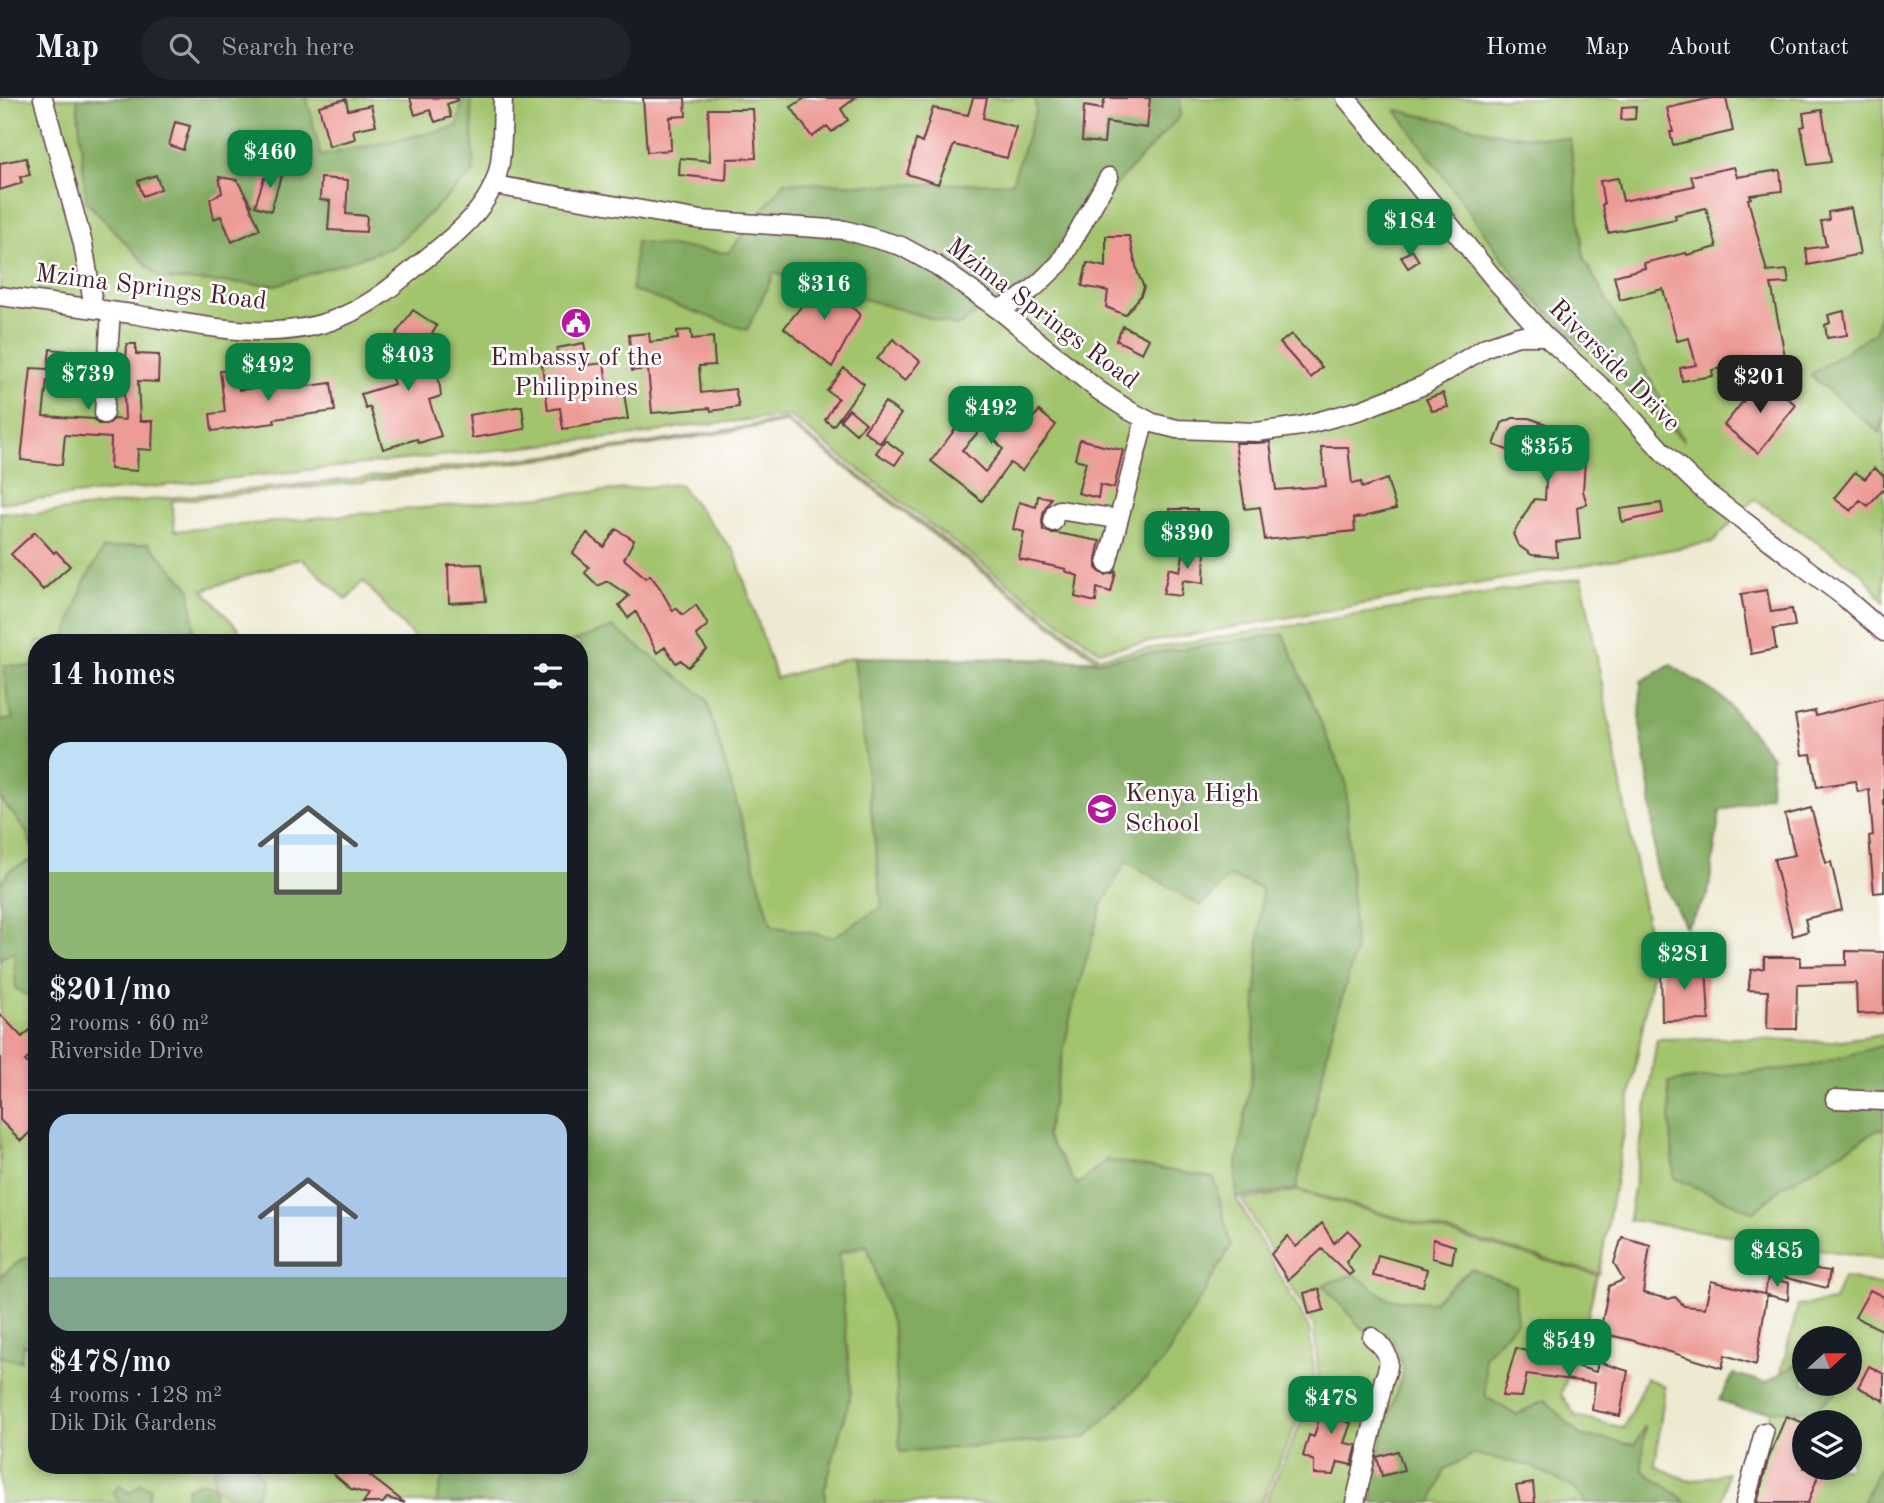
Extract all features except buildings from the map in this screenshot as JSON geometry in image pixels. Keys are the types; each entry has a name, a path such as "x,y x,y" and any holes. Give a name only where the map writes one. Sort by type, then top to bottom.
{"street":[{"path":"43,98 103,310 104,414"},
{"name":"Mzima Springs Road","path":"0,296 217,328 298,330 340,317 374,300 452,238 483,204 494,185 500,162 503,98"},
{"name":"Riverside Drive","path":"1346,98 1495,280 1545,336 1616,400 1662,451 1703,490 1844,597 1884,632"},
{"path":"998,309 1016,301 1034,288 1060,263 1109,177"},
{"name":"Mzima Springs Road","path":"494,185 701,220 845,230 901,246 936,265 998,309 1098,390 1145,419 1177,429 1257,432 1301,426 1361,410 1424,385 1486,347 1518,336 1545,336"},
{"path":"1107,564 1145,419"},
{"path":"1053,522 1055,513 1059,510 1118,519"},
{"path":"1835,1099 1884,1101"},
{"path":"1355,1503 1384,1379 1390,1366 1382,1346 1372,1337"},
{"path":"1745,1503 1764,1432"}],"green space":[{"path":"0,98 1884,98 1884,602 1863,574 1754,499 1713,542 1099,651 789,416 681,427 647,434 0,503"},
{"path":"77,98 307,98 321,156 457,127 463,98 471,98 474,172 393,247 276,285 160,279 86,201"},
{"path":"1035,98 1180,98 1181,115 1113,188 1041,275 957,326 774,273 747,330 632,290 636,242 728,253 785,182 873,185 1012,183 1036,110"},
{"path":"1396,110 1507,135 1570,139 1584,259 1684,441 1528,293"},
{"path":"1884,282 1884,415 1880,433 1810,375 1876,331"},
{"name":"Kenya High School","path":"786,420 1099,657 1582,578 1654,962 1599,1274 1296,1189 1236,1198 1309,1328 1315,1381 1261,1503 0,1503 0,512 33,514 631,446","holes":["786,422 1097,660 854,657 776,678 735,553 679,484 175,531 172,501 345,484 632,448"]},
{"path":"148,543 190,588 194,630 140,634 67,634 84,583 103,549"},
{"path":"613,627 706,698 772,926 833,937 882,907 854,657 1099,661 1283,634 1346,781 1355,952 1333,1028 1296,1189 1236,1198 1236,1169 1252,1073 1262,889 1230,876 1201,906 1126,861 1102,905 1072,1009 1046,1136 1077,1185 1106,1160 1214,1178 1231,1246 1163,1362 1085,1438 900,1452 894,1333 867,1245 839,1253 851,1392 825,1488 825,1503 436,1503 444,1474 588,1474 588,636"},
{"path":"4,665 28,666 28,836 0,798 0,721 13,719 8,703"},
{"path":"1671,665 1724,699 1772,757 1770,795 1720,811 1708,895 1686,927 1656,870 1650,788 1640,725 1641,681"},
{"path":"28,862 28,996 16,989 14,951 0,959 0,884 10,870"},
{"path":"1884,1034 1884,1259 1629,1220 1657,1039 1745,1038 1828,1042"},
{"path":"1884,1045 1884,1129 1878,1130 1781,1188 1754,1212 1674,1178 1668,1082 1810,1066"},
{"path":"1298,1191 1597,1275 1584,1334 1561,1394 1576,1416 1624,1428 1646,1378 1665,1386 1655,1466 1689,1481 1727,1473 1722,1503 1265,1503 1319,1382 1314,1326 1242,1200"},
{"path":"28,1257 28,1347 23,1344 21,1361 0,1357 0,1277"},
{"path":"1471,1269 1515,1286 1517,1322 1484,1356 1486,1397 1516,1415 1545,1400 1580,1435 1635,1445 1645,1425 1642,1470 1682,1498 1685,1503 1587,1503 1574,1488 1530,1466 1474,1454 1445,1469 1432,1503 1373,1503 1372,1485 1386,1424 1404,1370 1392,1336 1362,1329 1323,1285 1354,1274 1388,1299 1432,1302"},
{"path":"1843,1277 1884,1286 1884,1503 1747,1503 1792,1329 1792,1396 1862,1396 1862,1326 1793,1326 1798,1306 1834,1301"},
{"path":"1792,1367 1792,1396 1832,1396 1814,1410 1745,1410 1719,1400 1734,1374 1766,1383"},
{"path":"1882,1462 1884,1503 1862,1503"},
{"path":"214,1474 260,1474 262,1479 256,1496 234,1498 215,1487 212,1503 186,1503 187,1488 201,1482 214,1486"},
{"path":"141,1484 151,1488 147,1503 120,1503 113,1493 120,1485 129,1493"}],"place":[{"name":"Embassy of the Philippines","path":"576,323"},
{"name":"Kenya High School","path":"1102,809"}]}
